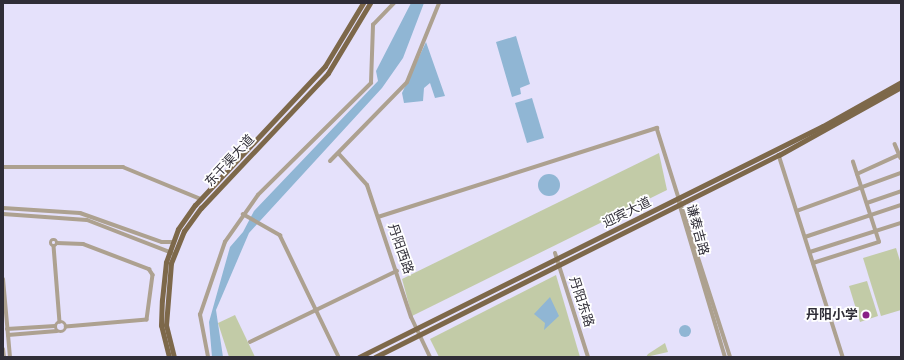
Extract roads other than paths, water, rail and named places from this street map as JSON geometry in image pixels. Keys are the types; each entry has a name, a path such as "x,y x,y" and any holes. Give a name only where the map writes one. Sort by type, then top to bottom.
{"main road":[{"name":"东干渠大道","path":"169,357 161,325 170,251 178,229 201,199 325,66 363,3"},
{"name":"东干渠大道","path":"174,357 166,325 173,258 184,231 201,208 328,73 370,3"},
{"name":"迎宾大道","path":"680,202 823,126 901,82"},
{"name":"迎宾大道","path":"359,357 417,331 779,155 901,87"},
{"name":"迎宾大道","path":"375,357 419,337 558,263"}],"street":[{"path":"208,357 200,316 204,294 225,242 243,214 371,83 373,25 394,3"},
{"path":"330,161 339,154 406,82 439,3"},
{"path":"378,217 657,128 680,202"},
{"path":"857,174 901,156 895,144"},
{"name":"丹阳西路","path":"339,154 367,185 419,337 430,357"},
{"path":"779,155 843,357"},
{"path":"813,263 879,242 853,162"},
{"path":"3,167 123,167 180,187 201,199"},
{"path":"797,212 862,189 901,173"},
{"path":"867,203 901,190"},
{"name":"谦泰吉路","path":"680,202 725,357"},
{"name":"谦泰吉路","path":"680,202 730,357"},
{"path":"805,237 901,205"},
{"path":"3,208 80,213 162,242 174,242"},
{"path":"4,214 87,220 170,251 173,258"},
{"path":"243,214 280,235 339,357"},
{"path":"810,252 901,223"},
{"path":"56,244 83,244 149,269 153,275 147,320 66,327 60,322 56,244"},
{"name":"丹阳东路","path":"555,254 588,357"},
{"path":"250,342 397,271"},
{"path":"3,279 10,357"},
{"path":"7,330 55,326 60,322"},
{"path":"55,326 57,331"},
{"path":"8,335 57,331 62,332 66,327"},
{"path":"3,349 4,357"}],"water":[{"path":"411,3 424,3 403,58 382,88 249,233 216,310 223,357 212,357 209,322 230,247 243,232 254,211 378,81 376,71"},
{"path":"516,36 530,84 520,88 521,94 512,97 496,42"},
{"path":"426,42 445,96 435,98 430,83 424,88 423,101 404,103 402,93"},
{"path":"532,98 544,138 527,143 515,103"},
{"path":"549,174 557,177 560,185 557,193 549,196 541,193 538,185 541,177"},
{"path":"550,297 559,316 544,330 545,323 534,314"},
{"path":"683,325 687,325 691,331 687,337 683,337 679,333 679,329"}],"place":[{"name":"丹阳小学","path":"866,315"}]}
